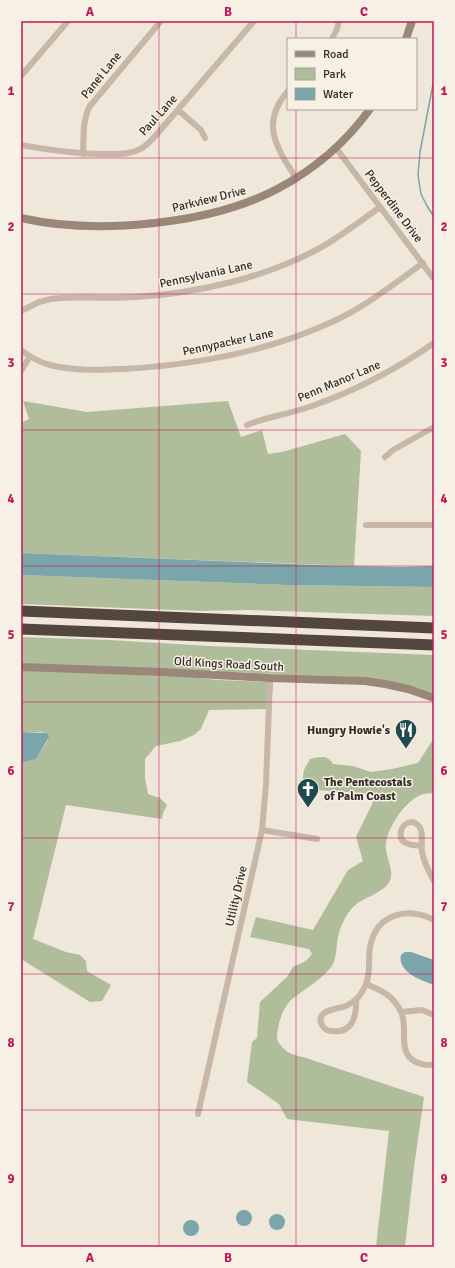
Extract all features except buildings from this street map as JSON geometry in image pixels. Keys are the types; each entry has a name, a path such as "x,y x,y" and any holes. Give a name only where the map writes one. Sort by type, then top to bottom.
{"highway":[{"path":"21,611 434,628"},
{"path":"21,629 434,645"},
{"path":"396,644 434,651"}],"street":[{"path":"21,76 68,21"},
{"name":"Panei Lane","path":"83,154 85,119 90,106 95,98 161,21"},
{"name":"Paul Lane","path":"21,145 83,154 124,154 139,150 154,138 254,21"},
{"path":"332,38 339,21"},
{"path":"406,38 412,21"},
{"path":"287,92 277,106 273,130 278,148 296,178"},
{"path":"178,110 201,130 205,138"},
{"name":"Parkview Drive","path":"21,218 51,223 103,226 136,225 170,221 245,203 278,189 319,162 336,148 369,110"},
{"name":"Pepperdine Drive","path":"336,148 434,278"},
{"name":"Pennsylvania Lane","path":"21,311 39,302 50,299 148,296 194,290 252,276 291,262 318,249 346,232 380,206"},
{"name":"Pennypacker Lane","path":"21,350 40,362 55,366 110,369 147,368 184,363 253,350 296,337 347,314 384,291 423,263"},
{"name":"Penn Manor Lane","path":"247,425 308,407 358,387 393,369 434,343"},
{"path":"21,371 30,356"},
{"path":"385,457 392,450 434,427"},
{"path":"366,524 417,526 434,525"},
{"name":"Old Kings Road South","path":"21,667 365,681 408,689 434,698"},
{"name":"Utility Drive","path":"198,1114 262,830 266,784 270,678"},
{"path":"262,830 317,839"},
{"path":"422,846 425,865 434,881"},
{"path":"356,1000 356,1015 348,1027 330,1031 323,1027 321,1017 325,1012 333,1008 343,1007 356,1000 366,984 370,945 380,925 394,915 405,913 417,913 434,920"},
{"path":"366,984 379,989 390,996 401,1012 404,1026 404,1047 408,1056 418,1063 427,1065 434,1064"},
{"path":"401,1012 422,1010 434,1015"}],"green space":[{"path":"23,401 87,412 228,401 241,437 262,430 268,454 282,452 345,434 361,451 354,566 21,553 21,423 29,419"},
{"path":"21,575 287,585 434,587 434,616 248,610 202,611 21,604"},
{"path":"21,637 434,655 434,694 356,677 21,664"},
{"path":"21,670 169,675 218,680 273,682 271,709 209,710 201,729 194,735 180,741 156,746 145,759 145,778 148,794 160,798 167,805 162,819 66,805 33,939 66,952 80,955 86,961 87,971 111,985 102,1001 90,1002 21,959 21,763 36,759 48,740 43,732 21,732"},
{"path":"434,738 434,794 426,793 418,796 410,802 403,809 391,827 386,843 391,869 388,884 380,891 361,901 350,910 340,929 335,959 332,966 314,983 290,1001 282,1014 278,1030 277,1040 285,1050 294,1055 424,1097 405,1247 376,1247 389,1131 287,1119 279,1104 247,1082 252,1042 257,1038 260,1002 287,977 293,967 306,961 312,954 309,949 250,937 256,917 313,930 348,870 363,861 356,837 375,798 374,794 301,789 304,770 310,759 326,757 333,764 353,766 371,772 392,769 418,763"}],"water":[{"path":"21,553 343,566 434,566 434,587 287,585 21,575"},
{"path":"21,732 45,733 48,734 49,737 36,759 21,763"},
{"path":"405,952 411,952 434,960 434,985 417,978 407,971 401,961 401,955"},
{"path":"241,1210 247,1210 252,1215 250,1224 247,1226 241,1226 236,1221 236,1215"},
{"path":"274,1214 280,1214 285,1219 283,1228 280,1230 274,1230 269,1225 269,1219"},
{"path":"188,1220 194,1220 199,1225 197,1234 194,1236 188,1236 183,1231 183,1225"}],"waterway":[{"path":"434,79 420,152 418,175 421,194 434,217"}],"place":[{"name":"Hungry Howie's","path":"406,750"},
{"name":"The Pentecostals of Palm Coast","path":"308,808"}]}
